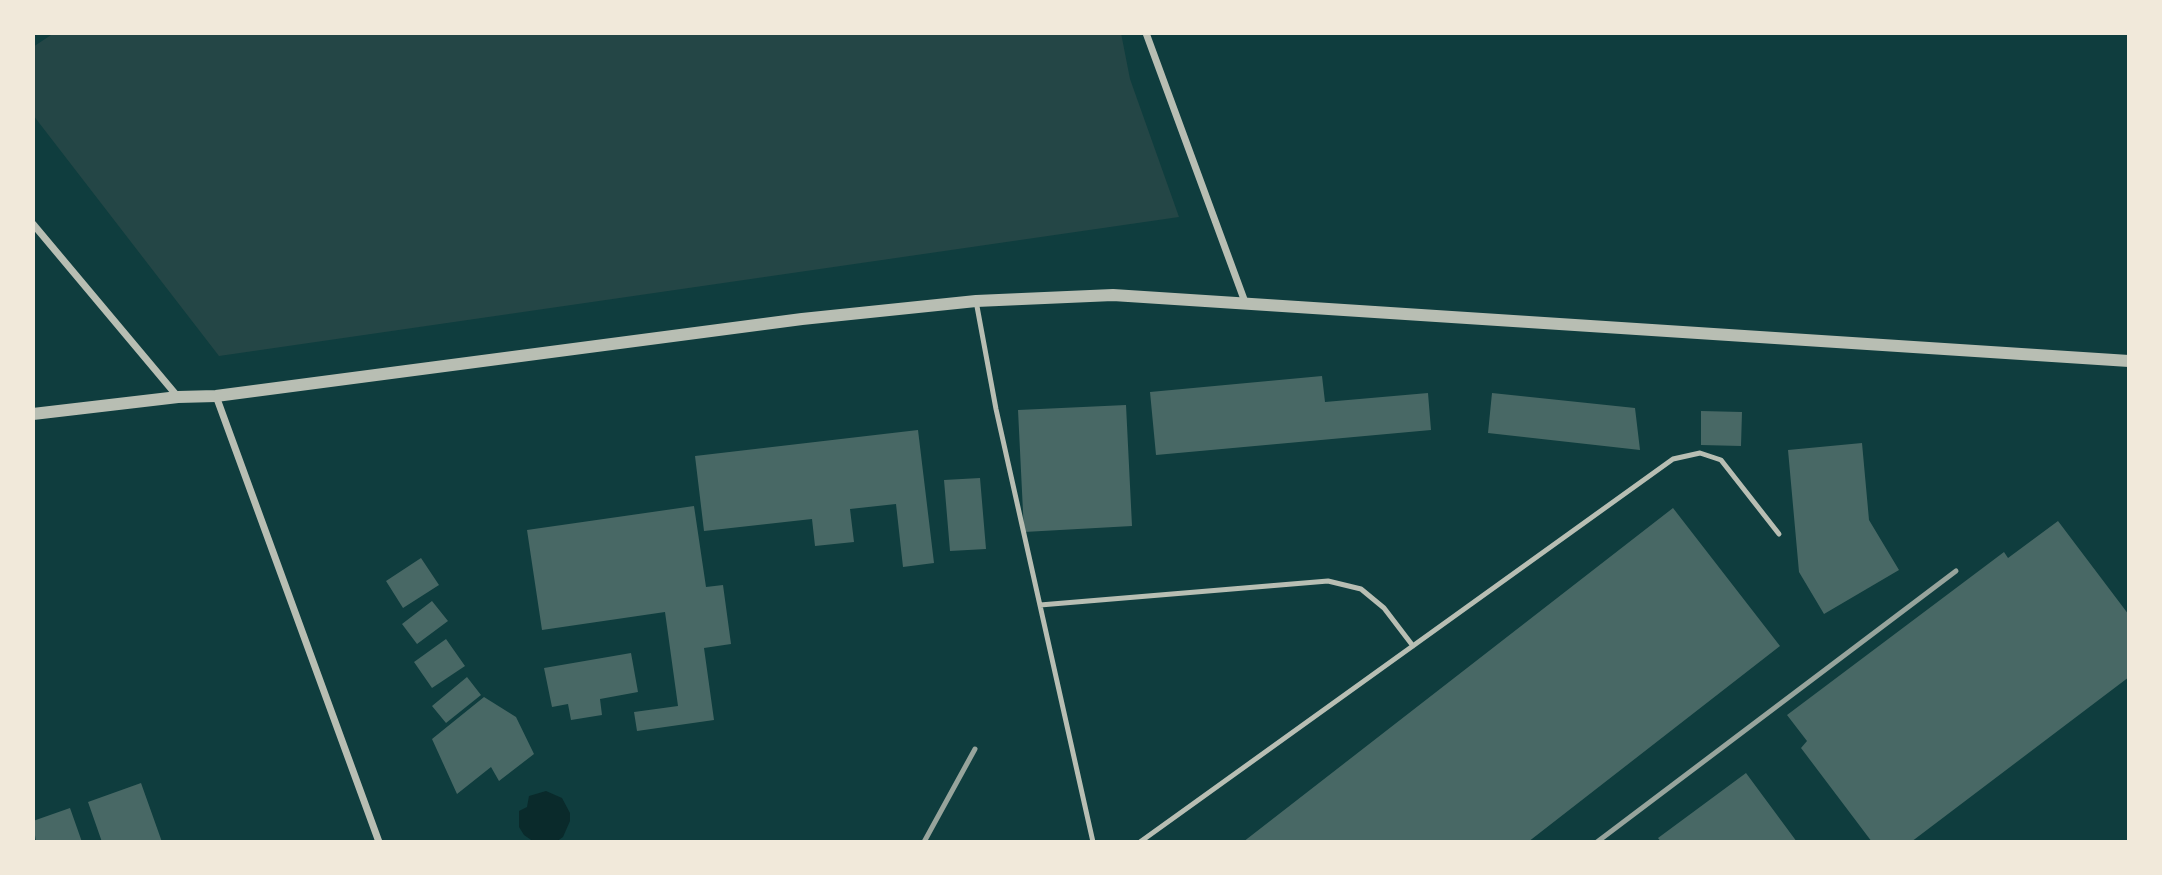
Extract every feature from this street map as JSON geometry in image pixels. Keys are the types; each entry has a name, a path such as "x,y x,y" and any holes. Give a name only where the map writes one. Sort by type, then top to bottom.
{"street":[{"path":"1146,33 1245,302"},
{"path":"33,224 178,397"},
{"path":"33,414 178,397 216,396 802,318 975,301 1113,295 2129,361"},
{"path":"216,396 379,842"}],"lane":[{"path":"975,301 996,409 1093,842"},
{"path":"1140,842 1673,459 1700,453 1721,460 1779,534"},
{"path":"1040,605 1328,580 1361,589 1384,608 1413,646"}],"shaded area":[{"path":"54,33 1121,33 1130,79 1179,217 219,356 33,115 33,47"},
{"path":"546,791 562,798 570,813 570,821 563,837 556,842 534,842 524,835 519,827 519,811 527,807 529,796"}],"building":[{"path":"1322,376 1325,402 1428,393 1431,430 1156,455 1150,392"},
{"path":"1492,393 1635,408 1640,450 1488,433"},
{"path":"1126,405 1132,526 1024,532 1018,410"},
{"path":"1701,411 1742,412 1741,446 1701,445"},
{"path":"918,430 934,563 903,567 896,504 850,509 854,542 815,546 812,519 704,531 695,456"},
{"path":"1862,443 1869,520 1899,570 1824,614 1799,572 1788,450"},
{"path":"980,478 986,549 950,551 944,480"},
{"path":"694,506 706,587 723,585 731,644 704,648 714,720 637,731 634,712 678,706 665,612 542,630 527,530"},
{"path":"1673,508 1780,646 1528,842 1243,842"},
{"path":"2058,521 2129,615 2129,677 1911,842 1872,842 1801,748 1807,741 1787,715 2004,552 2008,558"},
{"path":"421,558 439,585 403,608 386,581"},
{"path":"432,601 448,621 417,644 402,624"},
{"path":"446,639 465,666 432,688 414,662"},
{"path":"631,653 638,692 600,699 602,715 571,720 568,704 552,707 544,668"},
{"path":"467,677 481,695 446,723 432,706"},
{"path":"484,697 516,717 534,754 499,781 491,767 457,794 432,739"},
{"path":"1746,773 1797,842 1661,842 1658,838"},
{"path":"141,783 162,842 102,842 88,802"},
{"path":"70,808 82,842 36,842 33,821"}],"railway":[{"path":"1597,842 1956,571"},
{"path":"924,842 975,749"}]}
